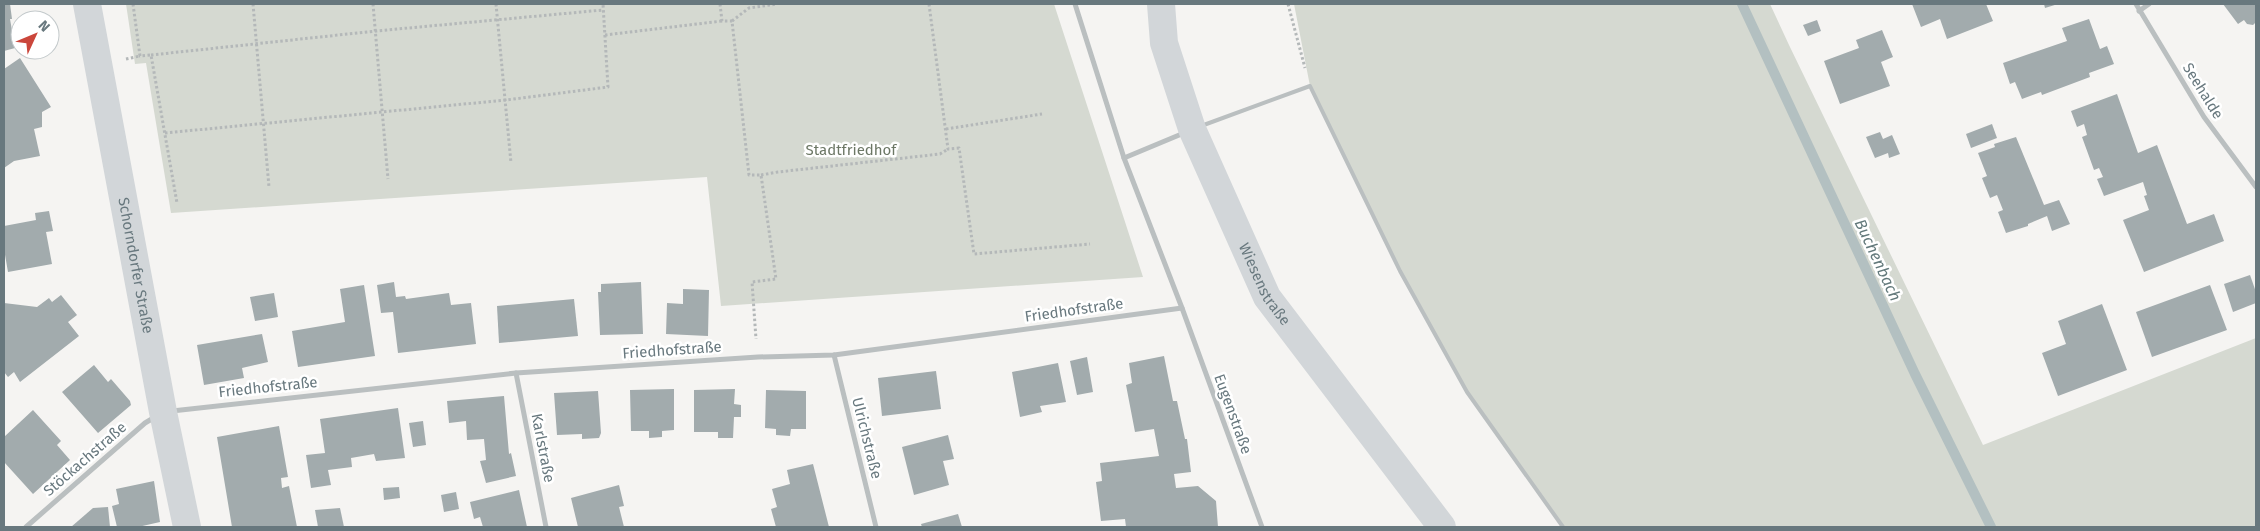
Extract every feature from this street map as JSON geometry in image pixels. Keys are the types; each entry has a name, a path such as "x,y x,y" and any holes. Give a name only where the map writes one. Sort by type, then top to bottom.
{"street":[{"name":"Schorndorfer Straße","path":"87,4 163,412 187,527"},
{"name":"Eugenstraße","path":"1075,4 1124,158 1182,308 1262,527"},
{"name":"Wiesenstraße","path":"1161,4 1164,43 1192,129 1267,297 1442,527"},
{"name":"Seehalde","path":"2136,4 2204,117 2256,187"},
{"path":"2140,11 2149,4"},
{"path":"1124,158 1192,129"},
{"name":"Friedhofstraße","path":"163,412 516,373 758,357 834,355 1182,308"},
{"name":"Ulrichstraße","path":"834,355 876,527"},
{"name":"Karlstraße","path":"516,373 546,527"},
{"name":"Stöckachstraße","path":"26,527 145,423 163,412"}],"lane":[{"path":"1192,129 1310,86 1400,271 1467,392 1564,527"}],"path":[{"path":"133,4 140,56"},
{"path":"253,4 269,186"},
{"path":"373,4 388,179"},
{"path":"496,4 511,163"},
{"path":"165,133 506,100 608,87 603,4"},
{"path":"720,4 722,21"},
{"path":"605,35 732,21 749,8 777,4"},
{"path":"928,4 948,149"},
{"path":"1288,4 1310,86"},
{"path":"126,59 257,43 603,10"},
{"path":"732,21 749,175 761,176 778,172 940,154 948,149 959,148 974,254 1090,244"},
{"path":"151,55 177,203"},
{"path":"946,129 1042,114"},
{"path":"758,357 752,282 776,279 761,176"}],"green space":[{"name":"Stadtfriedhof","path":"126,4 1054,4 1143,277 721,306 707,177 171,213 146,63 135,64"},
{"path":"1294,4 1770,4 1983,445 2256,338 2256,527 1563,527 1467,392 1400,271 1310,86"}],"building":[{"path":"4,4 10,4 10,49 4,51"},
{"path":"1912,4 1986,4 1993,21 1947,39 1940,19 1921,27"},
{"path":"2044,4 2058,4 2045,8"},
{"path":"2223,4 2256,4 2256,22 2253,25 2247,24 2244,20 2238,24"},
{"path":"2089,19 2100,49 2107,46 2114,64 2089,73 2090,77 2042,95 2041,92 2022,99 2015,82 2010,84 2003,63 2067,41 2062,28"},
{"path":"1817,20 1821,31 1808,36 1803,25"},
{"path":"1882,30 1893,57 1881,62 1890,86 1840,104 1824,61 1859,48 1856,40"},
{"path":"17,60 21,60 51,107 42,112 42,127 34,129 40,156 14,161 4,168 4,69"},
{"path":"2117,94 2138,153 2157,145 2187,224 2214,214 2224,241 2144,272 2123,220 2149,210 2144,196 2147,195 2143,182 2104,196 2097,179 2103,177 2099,168 2094,170 2082,137 2087,135 2084,124 2077,127 2071,111"},
{"path":"1992,124 1997,138 1971,148 1966,134"},
{"path":"1880,132 1883,139 1892,135 1900,154 1889,158 1888,153 1875,158 1866,137"},
{"path":"2016,137 2044,205 2059,200 2070,224 2052,231 2047,216 2028,224 2028,226 2006,233 1998,212 2003,210 1997,195 1990,198 1982,178 1987,176 1978,153 1995,147 1994,144"},
{"path":"49,211 53,231 46,232 52,264 8,272 4,249 4,226 36,220 35,213"},
{"path":"2250,275 2256,292 2256,303 2233,312 2224,284"},
{"path":"394,282 396,297 405,296 406,299 449,293 451,305 471,303 476,344 398,353 393,312 381,313 377,285"},
{"path":"641,282 643,334 600,335 598,292 601,292 601,284"},
{"path":"364,285 375,356 298,367 292,331 345,322 340,289"},
{"path":"2210,285 2227,330 2152,357 2136,312"},
{"path":"683,289 709,290 708,336 666,334 667,303 683,304"},
{"path":"274,293 278,317 255,321 250,297"},
{"path":"61,295 77,315 68,322 79,336 20,382 14,372 8,377 4,372 4,303 37,307 49,298 52,302"},
{"path":"574,299 578,336 499,343 497,306"},
{"path":"2102,304 2127,370 2058,396 2042,353 2066,344 2058,321"},
{"path":"262,334 268,362 242,368 244,378 204,385 197,345"},
{"path":"1164,356 1173,401 1177,401 1185,439 1187,439 1191,472 1174,474 1176,488 1198,486 1216,501 1218,527 1126,527 1125,519 1101,521 1096,482 1102,481 1100,463 1159,456 1154,429 1135,432 1126,385 1132,383 1129,363"},
{"path":"1087,357 1093,392 1077,395 1070,361"},
{"path":"1058,363 1066,402 1040,406 1042,412 1020,417 1012,372"},
{"path":"94,365 108,382 111,379 130,401 131,405 98,433 62,392"},
{"path":"936,371 941,409 882,416 878,378"},
{"path":"674,389 674,430 662,431 662,437 649,438 649,431 631,431 630,390"},
{"path":"735,389 734,404 741,405 741,417 734,417 733,438 718,438 718,432 694,432 694,390"},
{"path":"766,390 806,391 806,429 791,429 790,436 776,435 776,429 765,428"},
{"path":"598,391 601,433 599,438 582,439 582,434 557,435 554,393"},
{"path":"504,396 509,454 511,453 516,476 486,483 480,461 486,460 484,439 467,440 466,421 449,423 447,401"},
{"path":"398,408 405,458 376,461 374,454 351,458 352,467 328,470 331,485 311,488 306,455 325,453 320,419"},
{"path":"33,410 61,441 57,445 70,460 33,494 4,462 4,437"},
{"path":"423,421 426,445 413,447 409,423"},
{"path":"279,426 288,477 281,478 282,488 289,486 297,527 232,527 217,437"},
{"path":"948,435 954,459 943,461 949,485 914,495 902,447"},
{"path":"813,464 829,527 776,527 771,509 777,507 772,489 790,484 787,470"},
{"path":"154,481 160,522 138,527 117,527 112,506 119,504 116,489"},
{"path":"619,485 624,506 619,507 624,527 578,527 571,498"},
{"path":"399,487 400,498 384,500 383,488"},
{"path":"519,490 527,527 483,527 480,517 474,519 470,502"},
{"path":"456,492 459,509 444,512 441,495"},
{"path":"108,507 110,527 71,527 93,508"},
{"path":"340,508 344,527 318,527 315,510"},
{"path":"958,514 962,527 922,527 921,524"}],"waterway":[{"name":"Buchenbach","path":"1742,4 1915,374 1991,527"}]}
